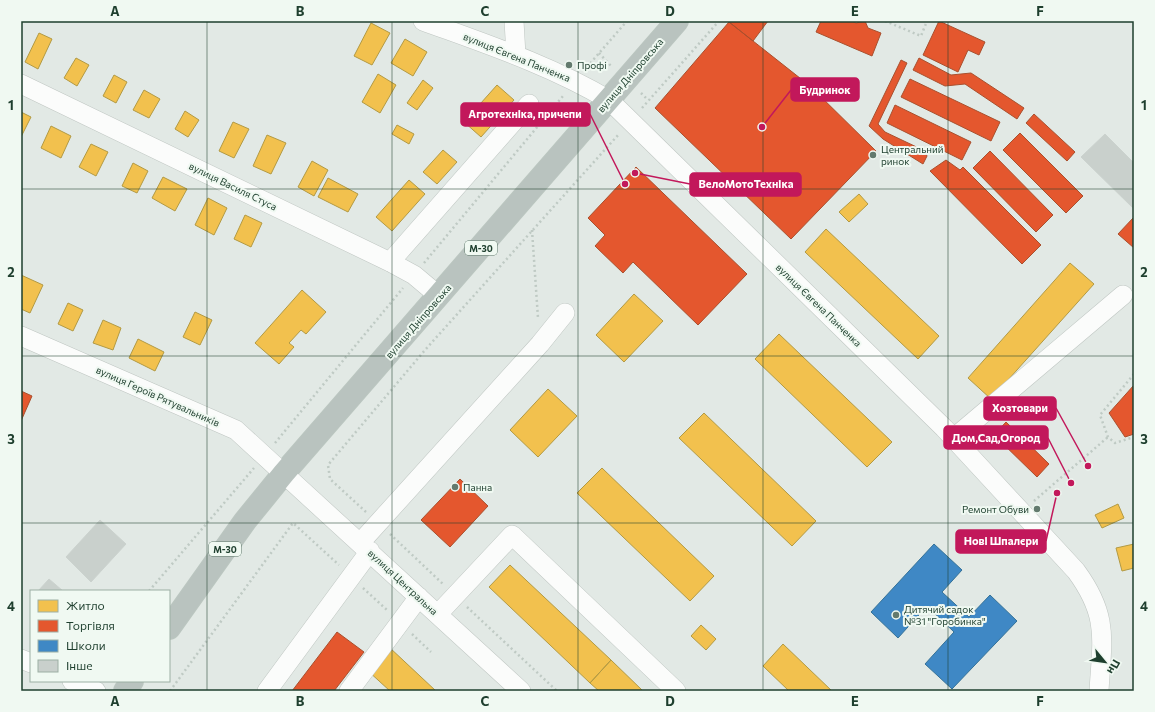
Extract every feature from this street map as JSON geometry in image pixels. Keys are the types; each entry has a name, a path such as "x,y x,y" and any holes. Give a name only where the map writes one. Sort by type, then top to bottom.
{"highway":[{"name":"вулиця Дніпровська","path":"170,627 245,521 284,473 677,21"},
{"path":"125,691 131,682"}],"street":[{"name":"вулиця Євгена Панченка","path":"423,21 516,55 576,80 609,100 954,438 1076,571 1090,590 1101,620 1099,691"},
{"path":"514,21 516,55"},
{"name":"вулиця Василя Стуса","path":"21,84 390,262 414,275 439,296"},
{"path":"390,262 529,104"},
{"path":"954,438 1123,295"},
{"path":"267,691 351,576 377,522 540,344 565,313"},
{"name":"вулиця Героїв Рятувальників","path":"21,336 236,430 284,473"},
{"name":"вулиця Центральна","path":"284,473 521,691"},
{"path":"438,614 512,535 676,691"},
{"path":"349,691 419,597"},
{"path":"21,659 30,664"},
{"path":"74,682 96,691"}],"path":[{"path":"150,590 264,456 576,80 627,21"},
{"path":"557,691 330,479 328,465 425,350 719,21"},
{"path":"885,21 921,36 927,21"},
{"path":"599,53 611,66"},
{"path":"641,93 648,100"},
{"path":"532,230 540,344"},
{"path":"1134,374 1100,415 1108,437 1115,443 1134,437"},
{"path":"1022,512 1108,437"},
{"path":"170,691 293,523 431,652"}],"building: Житло":[{"path":"371,23 390,33 372,65 354,56"},
{"path":"39,33 52,39 38,69 25,62"},
{"path":"405,39 427,52 413,76 391,63"},
{"path":"76,58 89,65 77,86 64,78"},
{"path":"378,74 396,85 380,113 362,102"},
{"path":"114,75 127,82 116,103 103,96"},
{"path":"423,80 433,88 417,110 407,103"},
{"path":"497,85 514,100 481,137 464,122"},
{"path":"144,90 160,99 149,118 133,110"},
{"path":"185,111 199,120 188,137 175,129"},
{"path":"21,112 31,117 21,137"},
{"path":"233,122 249,129 234,158 219,151"},
{"path":"397,125 414,134 409,144 392,134"},
{"path":"51,126 71,136 61,158 41,148"},
{"path":"267,135 286,143 271,174 253,166"},
{"path":"91,144 108,152 96,176 79,167"},
{"path":"443,150 457,162 437,184 423,172"},
{"path":"312,161 328,170 314,196 298,187"},
{"path":"133,163 148,171 137,193 122,186"},
{"path":"163,177 187,189 175,211 152,198"},
{"path":"328,178 358,194 348,212 318,197"},
{"path":"409,180 425,194 392,231 376,217"},
{"path":"859,194 868,204 849,222 839,212"},
{"path":"208,198 227,208 214,235 195,225"},
{"path":"245,215 262,223 251,247 234,239"},
{"path":"826,229 939,336 918,359 805,252"},
{"path":"1070,263 1094,284 991,399 968,378"},
{"path":"21,275 43,285 30,313 21,309"},
{"path":"302,290 326,312 306,334 301,330 289,343 294,347 279,364 255,343"},
{"path":"634,294 663,321 624,362 596,335"},
{"path":"68,303 83,310 73,331 58,324"},
{"path":"195,312 212,320 200,345 183,337"},
{"path":"103,320 121,328 113,350 93,343"},
{"path":"779,334 892,442 867,467 755,359"},
{"path":"138,339 164,352 155,371 129,358"},
{"path":"548,389 577,416 538,457 510,430"},
{"path":"704,413 816,521 792,546 679,438"},
{"path":"602,468 714,576 690,601 577,493"},
{"path":"1118,504 1124,518 1102,528 1095,515"},
{"path":"1134,544 1134,568 1122,571 1116,548"},
{"path":"510,565 611,660 590,683 489,587"},
{"path":"701,625 716,639 706,650 691,636"},
{"path":"783,644 832,691 789,691 763,666"},
{"path":"389,647 436,691 390,691 367,670"},
{"path":"611,660 643,691 599,691 590,683"}],"building: Торгівля":[{"path":"768,21 753,41 729,22"},
{"path":"821,21 852,21 856,23 865,21 868,28 881,33 872,56 816,32"},
{"path":"939,21 985,42 979,55 968,50 958,72 923,55"},
{"path":"729,22 810,86 876,151 791,239 655,108"},
{"path":"919,58 951,75 971,73 1024,108 1017,119 965,84 945,86 913,70"},
{"path":"901,60 907,63 878,124 885,132 925,151 927,156 923,164 883,139 869,126"},
{"path":"910,79 1000,122 991,141 901,97"},
{"path":"895,105 971,142 962,160 887,123"},
{"path":"1034,114 1075,152 1067,161 1026,123"},
{"path":"1020,133 1083,196 1066,213 1003,150"},
{"path":"990,151 1053,215 1036,232 973,168"},
{"path":"946,160 960,170 963,167 1041,245 1022,264 930,171"},
{"path":"636,167 747,274 698,325 633,262 623,273 595,246 605,235 588,218"},
{"path":"1134,217 1134,248 1118,234"},
{"path":"1134,385 1134,434 1125,437 1109,413"},
{"path":"21,391 32,396 21,421"},
{"path":"1006,422 1049,464 1037,477 994,435"},
{"path":"460,479 488,506 450,547 421,520"},
{"path":"337,632 364,652 334,691 292,691"}],"building: Школи":[{"name":"Дитячий садок №31 \"Горобинка\"","path":"934,544 962,570 942,592 969,617 990,595 1017,621 952,689 925,664 954,632 927,606 898,638 871,612"}],"building: Інше":[{"path":"1105,134 1134,163 1134,209 1081,157"},
{"path":"100,520 126,544 91,582 66,557"},
{"path":"49,579 62,590 39,590"}],"place":[{"name":"Профі","path":"569,65"},
{"name":"Будринок","path":"762,127"},
{"name":"Центральний ринок","path":"873,155"},
{"name":"ВелоМотоТехніка","path":"635,173"},
{"name":"Агротехніка, причепи","path":"625,184"},
{"name":"Хозтовари","path":"1088,466"},
{"name":"Дом,Сад,Огород","path":"1071,483"},
{"name":"Панна","path":"455,487"},
{"name":"Нові Шпалєри","path":"1057,493"},
{"name":"Ремонт Обуви","path":"1037,509"},
{"name":"Дитячий садок №31 \"Горобинка\"","path":"896,615"}]}
